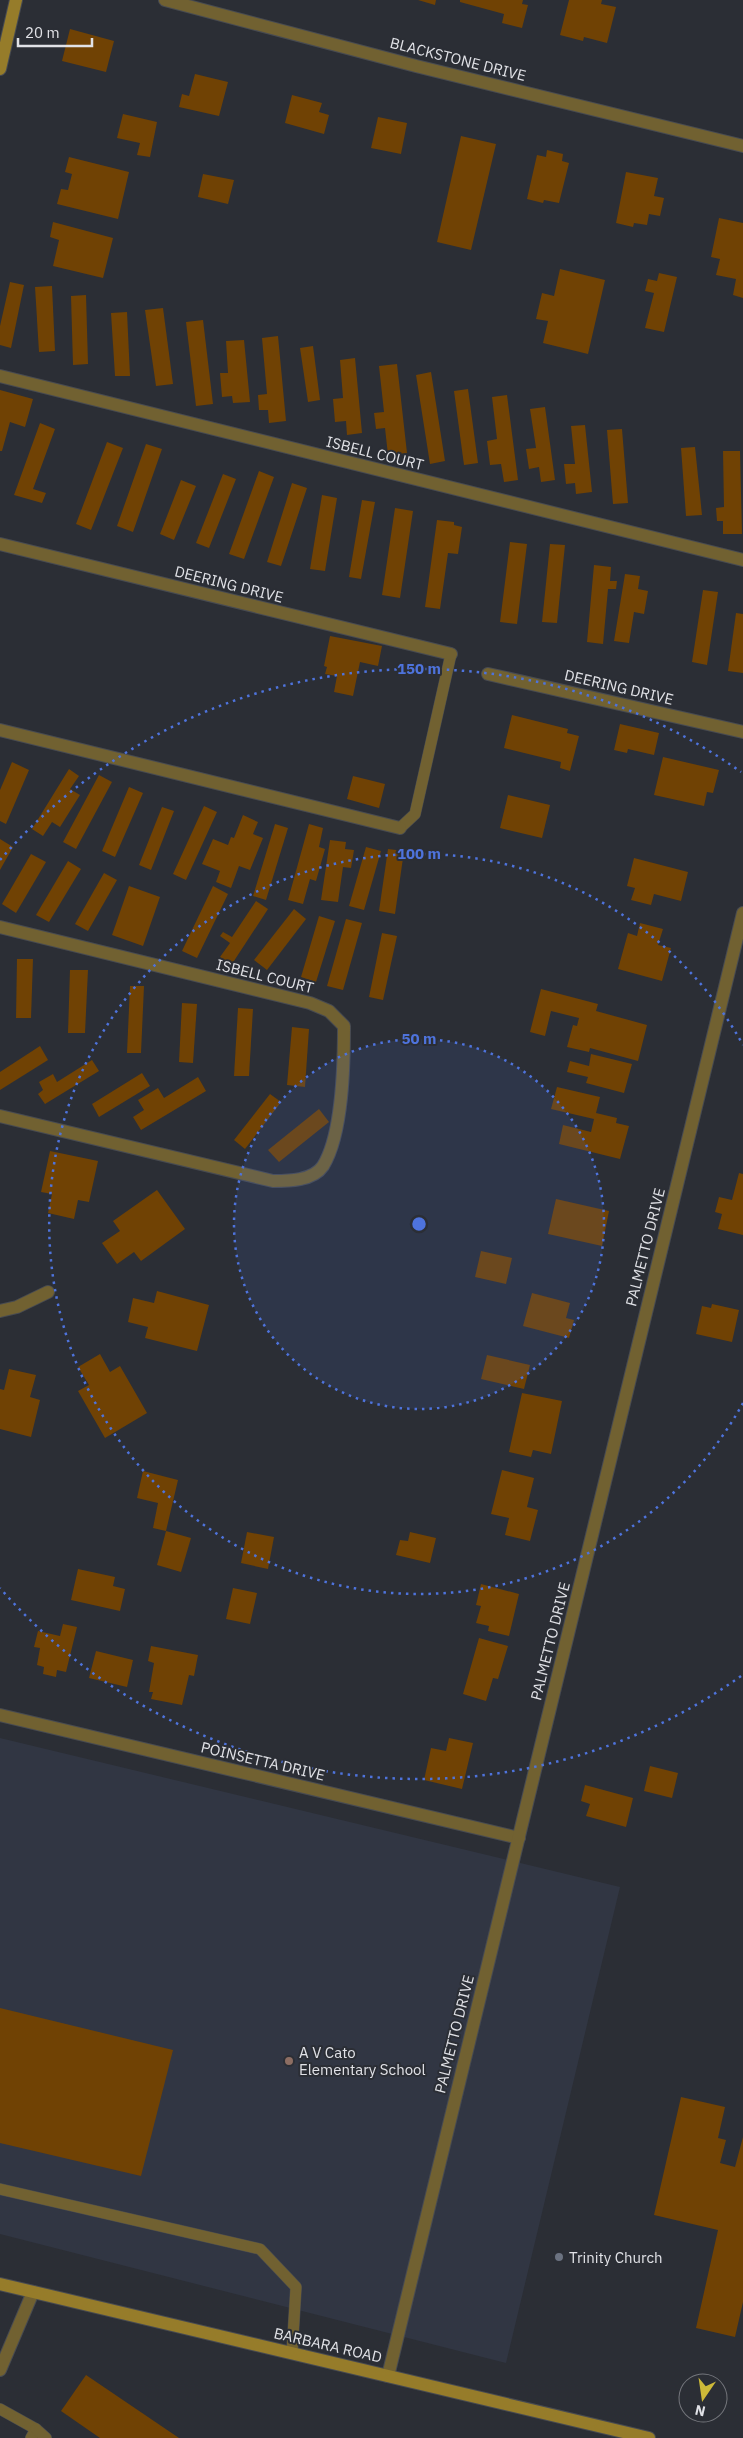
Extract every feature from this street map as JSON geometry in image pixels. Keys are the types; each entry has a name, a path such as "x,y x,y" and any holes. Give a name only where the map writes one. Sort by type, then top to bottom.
{"street":[{"path":"0,70 16,0"},
{"name":"BLACKSTONE DRIVE","path":"165,0 416,66 743,146"},
{"name":"ISBELL COURT","path":"0,376 743,560"},
{"name":"DEERING DRIVE","path":"0,544 451,654"},
{"name":"DEERING DRIVE","path":"488,674 743,732"},
{"path":"0,730 400,828"},
{"name":"PALMETTO DRIVE","path":"388,2376 743,913"},
{"name":"ISBELL COURT","path":"0,927 310,1003 329,1011 344,1026 344,1065 336,1128 322,1167 311,1175 291,1181 273,1181 0,1116"},
{"path":"0,1311 18,1307 48,1292"},
{"name":"POINSETTA DRIVE","path":"0,1715 519,1838"},
{"name":"BARBARA ROAD","path":"0,2284 649,2438"},
{"path":"0,2370 33,2292"}],"lane":[{"path":"400,828 415,814 451,654"},
{"path":"0,2189 260,2249 296,2287 292,2353"},
{"path":"0,2409 33,2434 46,2438"}],"shaded area":[{"name":"A V Cato Elementary School","path":"0,1738 620,1887 506,2363 0,2234"}],"building":[{"path":"418,0 436,0 435,5"},
{"path":"460,0 523,0 522,4 528,5 522,28 502,23 504,14 460,2"},
{"path":"569,0 602,0 601,4 616,7 607,43 584,37 583,41 560,35"},
{"path":"70,29 114,41 106,72 62,61"},
{"path":"195,74 228,82 219,116 179,107 182,94 189,96"},
{"path":"292,95 322,103 319,112 329,115 324,134 285,123"},
{"path":"123,114 157,122 150,157 137,155 140,143 117,138"},
{"path":"378,117 407,123 401,154 371,148"},
{"path":"461,136 496,144 471,250 437,242"},
{"path":"547,150 563,154 562,161 569,163 559,203 544,200 543,203 527,199 537,155 546,157"},
{"path":"69,157 129,172 118,219 57,204 61,189 68,190 72,174 65,172"},
{"path":"626,172 658,178 654,196 664,198 660,216 649,214 647,225 634,223 633,227 616,223"},
{"path":"203,174 234,180 228,204 198,197"},
{"path":"719,218 743,223 743,298 733,295 736,279 716,275 720,259 711,257"},
{"path":"53,222 113,238 103,278 53,266 59,240 50,237"},
{"path":"560,269 605,280 588,354 543,343 548,321 536,319 542,293 554,296"},
{"path":"659,273 677,277 664,332 645,328 654,293 645,291 648,279 657,281"},
{"path":"10,282 24,285 11,348 0,345 0,326"},
{"path":"52,286 55,351 39,352 35,287"},
{"path":"86,295 88,364 73,365 71,296"},
{"path":"163,308 173,384 156,386 145,310"},
{"path":"127,312 130,376 115,376 111,313"},
{"path":"203,320 213,404 196,406 186,322"},
{"path":"278,336 286,421 269,423 268,410 259,410 258,395 267,394 262,338"},
{"path":"244,340 250,402 233,403 232,396 222,397 220,373 228,373 226,341"},
{"path":"313,346 320,400 308,402 300,348"},
{"path":"355,358 362,433 347,435 346,421 335,422 333,399 343,398 340,360"},
{"path":"397,364 407,453 388,455 385,428 376,429 374,413 384,412 379,366"},
{"path":"431,372 445,461 430,464 416,375"},
{"path":"468,389 478,463 464,465 454,391"},
{"path":"0,390 33,399 25,427 10,422 2,451 0,451"},
{"path":"507,395 518,480 504,482 501,464 490,465 487,441 497,439 492,397"},
{"path":"545,407 555,480 541,482 539,467 529,469 526,449 536,448 530,409"},
{"path":"40,423 55,429 33,489 46,493 42,503 14,495"},
{"path":"585,425 592,492 576,494 575,483 566,484 564,464 575,464 571,426"},
{"path":"622,429 628,503 613,504 607,430"},
{"path":"107,442 123,448 91,530 76,524"},
{"path":"146,444 162,449 133,532 117,526"},
{"path":"695,447 702,515 686,516 681,448"},
{"path":"723,451 740,451 742,534 723,534 723,521 717,521 716,508 724,507"},
{"path":"259,471 274,477 244,559 229,554"},
{"path":"223,474 236,479 209,548 196,543"},
{"path":"181,480 196,486 174,540 160,534"},
{"path":"292,483 307,488 281,566 267,562"},
{"path":"322,495 337,498 325,571 310,569"},
{"path":"362,500 375,502 361,579 349,577"},
{"path":"395,508 413,511 400,598 382,595"},
{"path":"437,520 454,522 454,525 462,527 458,554 448,553 440,609 425,607"},
{"path":"510,542 527,544 517,624 500,622"},
{"path":"550,544 565,545 557,623 542,622"},
{"path":"594,565 611,567 610,581 617,581 616,589 608,589 603,644 587,642"},
{"path":"625,574 640,576 638,589 648,591 644,614 634,612 629,643 614,641"},
{"path":"703,590 718,592 707,665 692,662"},
{"path":"736,613 743,614 743,673 728,671"},
{"path":"330,636 382,646 378,666 360,662 353,696 334,692 337,676 325,674 327,667 324,666"},
{"path":"512,715 568,729 567,733 579,736 570,771 560,768 561,762 504,748"},
{"path":"620,724 659,733 654,755 628,749 627,753 614,750"},
{"path":"663,757 719,770 713,793 707,792 704,806 654,795"},
{"path":"12,762 29,770 6,824 0,821 0,790"},
{"path":"69,769 79,776 70,789 80,795 60,827 52,822 43,836 32,829"},
{"path":"99,775 112,782 76,849 63,842"},
{"path":"353,776 385,784 379,808 347,799"},
{"path":"129,787 143,793 115,857 102,851"},
{"path":"508,795 550,805 542,838 500,828"},
{"path":"204,806 217,812 186,880 173,874"},
{"path":"162,807 174,811 151,870 139,865"},
{"path":"243,815 258,822 253,834 263,838 250,870 239,866 231,888 216,882 220,871 202,864 213,839 228,845 231,837 234,838"},
{"path":"275,824 288,828 266,900 253,896"},
{"path":"309,824 323,828 319,847 325,849 316,881 310,879 303,904 288,900"},
{"path":"0,839 13,847 0,870"},
{"path":"330,840 346,842 345,849 354,850 351,868 343,867 338,902 321,900"},
{"path":"366,847 381,851 364,910 349,906"},
{"path":"388,849 404,851 395,914 379,911"},
{"path":"31,854 46,862 16,913 2,904"},
{"path":"634,858 688,872 681,901 654,894 651,905 631,900 635,888 627,886"},
{"path":"68,861 81,869 49,922 36,915"},
{"path":"104,873 117,880 88,931 75,924"},
{"path":"129,886 160,897 143,946 112,935"},
{"path":"213,886 228,894 197,958 182,951"},
{"path":"256,901 268,909 232,964 220,957 230,943 220,936 223,932 232,937"},
{"path":"294,909 306,919 267,970 254,960"},
{"path":"319,916 335,921 316,982 301,977"},
{"path":"346,919 362,923 343,990 327,986"},
{"path":"640,923 663,929 658,945 671,948 662,981 618,969 628,933 637,936"},
{"path":"382,933 397,936 383,1000 369,997"},
{"path":"17,959 33,959 31,1018 16,1018"},
{"path":"70,970 88,970 85,1033 68,1033"},
{"path":"130,986 144,986 141,1053 127,1053"},
{"path":"541,989 598,1004 596,1011 647,1025 638,1061 590,1048 589,1052 567,1047 573,1025 577,1026 579,1018 551,1011 545,1036 530,1032"},
{"path":"182,1003 197,1004 193,1063 179,1062"},
{"path":"238,1008 253,1009 249,1076 234,1076"},
{"path":"292,1027 309,1029 305,1087 287,1085"},
{"path":"40,1046 48,1060 0,1090 0,1072"},
{"path":"591,1054 632,1064 624,1093 586,1083 588,1077 567,1072 570,1061 589,1066"},
{"path":"92,1060 99,1071 45,1104 38,1094 43,1090 39,1082 53,1074 57,1082"},
{"path":"142,1073 150,1086 99,1117 92,1104"},
{"path":"198,1077 206,1091 141,1130 133,1117 144,1110 138,1100 158,1088 164,1098"},
{"path":"557,1087 600,1097 596,1113 617,1118 616,1123 629,1126 620,1159 559,1144 563,1125 591,1132 594,1119 551,1109"},
{"path":"270,1094 281,1102 245,1149 234,1140"},
{"path":"319,1109 329,1122 279,1162 268,1150"},
{"path":"50,1151 98,1161 89,1202 78,1200 74,1219 48,1213 52,1194 41,1192"},
{"path":"739,1173 743,1174 743,1235 718,1229 722,1214 715,1212 719,1197 732,1200"},
{"path":"157,1190 185,1229 141,1261 134,1252 117,1264 102,1243 120,1231 113,1221"},
{"path":"556,1199 609,1211 602,1246 548,1234"},
{"path":"481,1251 512,1258 506,1284 475,1277"},
{"path":"157,1291 209,1305 197,1351 145,1338 148,1327 128,1322 133,1298 154,1303"},
{"path":"532,1293 570,1303 566,1318 574,1320 569,1338 523,1326"},
{"path":"712,1304 739,1310 732,1342 696,1334 702,1306 711,1308"},
{"path":"100,1354 110,1372 120,1366 147,1413 105,1438 78,1391 89,1385 78,1367"},
{"path":"487,1355 530,1365 524,1389 481,1379"},
{"path":"9,1369 36,1375 30,1397 40,1400 31,1437 0,1429 0,1389 4,1390"},
{"path":"522,1393 562,1401 551,1454 533,1450 531,1457 509,1452"},
{"path":"502,1470 534,1478 527,1507 538,1510 530,1541 505,1535 509,1518 491,1514"},
{"path":"143,1471 178,1480 166,1531 153,1528 158,1503 137,1498"},
{"path":"166,1531 191,1538 181,1572 157,1565"},
{"path":"247,1532 274,1537 268,1569 241,1563"},
{"path":"410,1532 436,1538 430,1563 396,1555 400,1540 408,1541"},
{"path":"78,1569 115,1577 113,1586 125,1589 120,1611 71,1600"},
{"path":"481,1584 519,1594 509,1636 488,1631 489,1626 476,1623 481,1606 476,1605"},
{"path":"233,1588 257,1593 250,1624 226,1619"},
{"path":"63,1624 77,1627 66,1672 57,1670 56,1677 43,1674 44,1667 37,1665 40,1648 34,1647 38,1631 60,1636"},
{"path":"479,1638 508,1646 498,1679 493,1678 486,1701 463,1694"},
{"path":"151,1646 198,1655 194,1676 189,1675 182,1705 151,1699 153,1692 149,1692 154,1663 148,1661"},
{"path":"96,1651 133,1660 127,1687 89,1678"},
{"path":"449,1738 473,1743 462,1789 424,1780 431,1748 446,1751"},
{"path":"650,1766 678,1773 672,1798 644,1791"},
{"path":"585,1785 633,1798 626,1827 586,1816 590,1804 581,1801"},
{"path":"0,2008 173,2050 141,2176 0,2143"},
{"path":"681,2097 725,2107 718,2138 726,2140 720,2163 735,2167 743,2137 743,2302 735,2337 696,2328 718,2230 654,2215"},
{"path":"86,2375 179,2438 100,2438 61,2411"}],"place":[{"name":"A V Cato Elementary School","path":"289,2061"},
{"name":"Trinity Church","path":"559,2257"}]}
